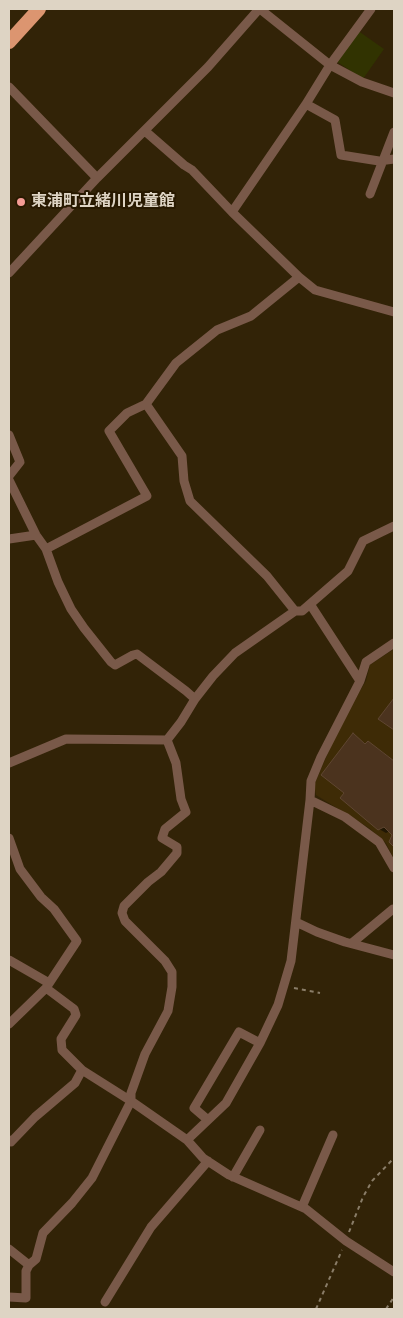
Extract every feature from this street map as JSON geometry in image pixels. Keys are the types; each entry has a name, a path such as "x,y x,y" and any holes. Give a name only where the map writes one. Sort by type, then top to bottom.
{"highway":[{"path":"9,42 39,9"}],"street":[{"path":"9,273 97,178 208,67 260,9 330,65 362,82 394,93"},
{"path":"232,212 306,104 330,65 371,9"},
{"path":"9,87 97,178"},
{"path":"306,104 335,120 340,154 379,161 394,159"},
{"path":"145,131 192,170 232,212 315,290 394,312"},
{"path":"370,194 394,132"},
{"path":"46,549 147,496 109,431 127,413 146,404 176,363 217,330 251,316 299,277"},
{"path":"146,404 182,456 184,481 190,501 267,576 295,611"},
{"path":"9,435 20,462 9,476"},
{"path":"9,480 36,535 46,549 58,582 71,609 112,662 115,665 137,654 186,690 195,699"},
{"path":"167,740 182,722 195,699 213,676 235,653 295,611 302,612 348,571 363,541 394,526"},
{"path":"9,539 36,535"},
{"path":"310,604 360,681"},
{"path":"187,1140 226,1103 260,1043 278,1005 291,961 311,780 360,681 366,662 394,643"},
{"path":"9,763 66,739 167,740"},
{"path":"9,1297 26,1298 26,1271 29,1265 36,1259 43,1233 72,1203 92,1178 132,1101 131,1093 146,1054 168,1010 172,987 172,972 165,962 125,921 122,913 124,906 161,872 177,853 177,847 162,838 165,829 186,812 176,763 167,740"},
{"path":"310,800 345,817 379,842 394,868"},
{"path":"9,838 20,869 41,897 54,909 77,941 47,985 9,1024"},
{"path":"352,943 393,909"},
{"path":"296,922 317,932 394,955"},
{"path":"9,960 47,985 74,1009 76,1015 61,1038 62,1050 82,1070 132,1101 187,1140 203,1158 233,1177 306,1209 346,1241 394,1272"},
{"path":"208,1120 194,1108 239,1032 260,1043"},
{"path":"9,1140 11,1142 35,1117 75,1083 82,1070"},
{"path":"233,1177 260,1130"},
{"path":"302,1208 333,1136"},
{"path":"105,1302 151,1228 208,1161"},
{"path":"9,1249 29,1265"}],"path":[{"path":"284,986 320,993"},
{"path":"316,1309 363,1197 372,1181 394,1158"},
{"path":"386,1309 394,1298"}],"shaded area":[{"path":"357,30 384,49 363,79 336,61"},
{"path":"394,649 394,859 386,843 369,828 316,795 314,785 343,719 366,681 370,665"}],"building":[{"path":"394,698 394,730 378,719"},
{"path":"353,733 365,744 368,741 394,761 394,847 389,842 392,835 384,827 378,830 340,798 344,793 321,775"}],"place":[{"name":"東浦町立緒川児童館","path":"21,202"}]}
